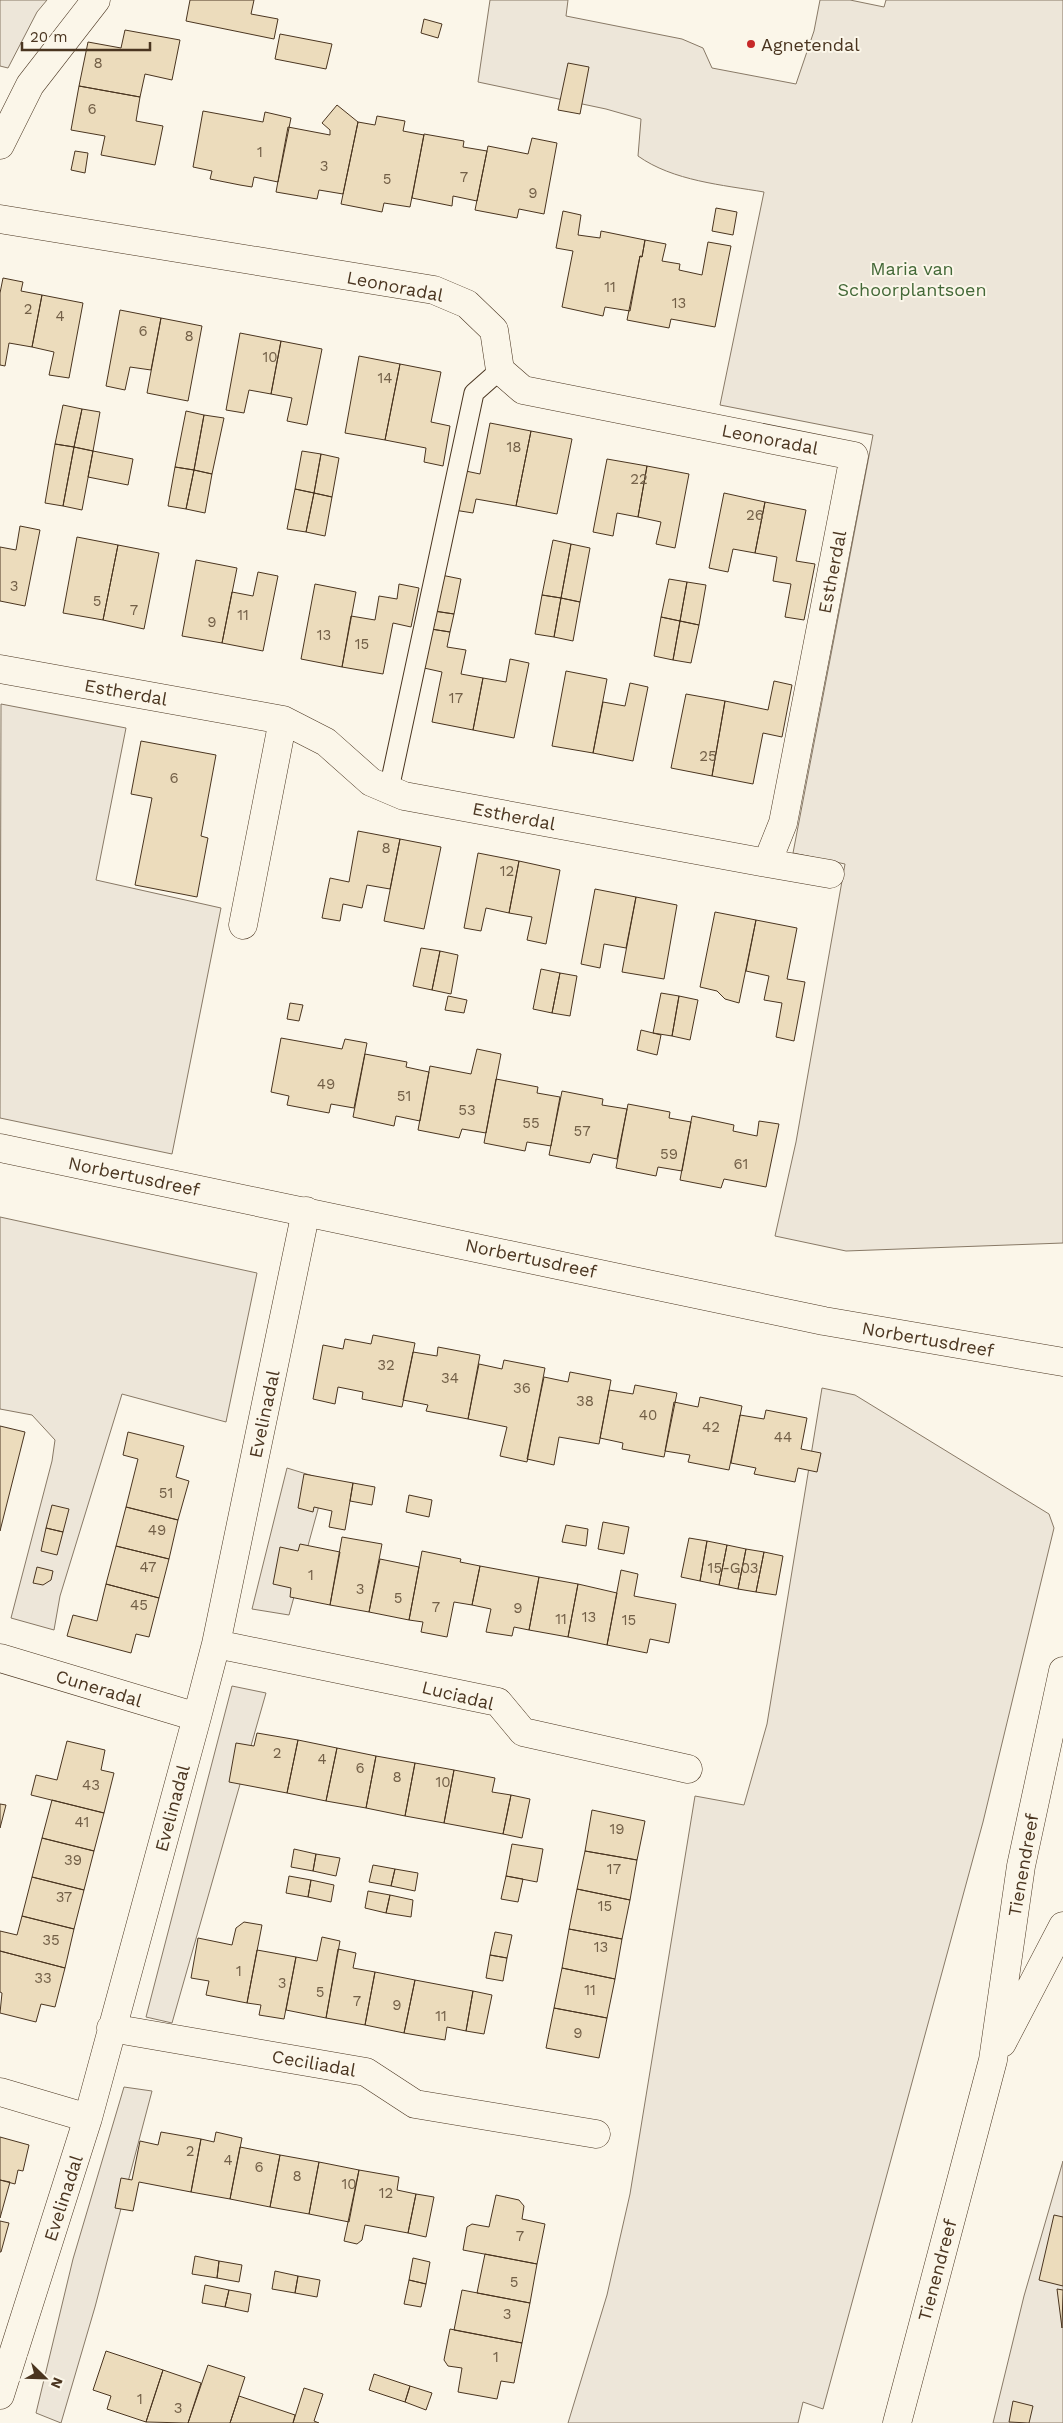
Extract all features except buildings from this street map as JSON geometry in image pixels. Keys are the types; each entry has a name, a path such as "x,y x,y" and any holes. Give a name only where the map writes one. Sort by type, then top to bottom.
{"street":[{"path":"0,145 30,85 96,0"},
{"name":"Leonoradal","path":"0,219 434,290 467,304 494,330 500,370 522,390 854,456"},
{"name":"Estherdal","path":"767,863 783,823 854,456"},
{"name":"Estherdal","path":"0,669 282,720 326,742 371,782 404,796 830,874"},
{"path":"243,925 282,720"},
{"name":"Norbertusdreef","path":"0,1148 824,1320 1063,1362"},
{"name":"Evelinadal","path":"0,2395 88,2118 216,1644 306,1212"},
{"name":"Luciadal","path":"216,1644 498,1702 524,1732 688,1769"},
{"name":"Cuneradal","path":"0,1658 197,1717"},
{"name":"Tienendreef","path":"897,2423 993,2060 1021,1866 1063,1672"},
{"name":"Tienendreef","path":"993,2060 1063,1926"},
{"name":"Ceciliadal","path":"111,2028 366,2072 415,2104 596,2134"},
{"path":"0,2092 88,2118"}],"lane":[{"path":"389,789 474,393 500,370"}],"green space":[{"path":"0,0 47,0 37,12 8,68 0,66"},
{"name":"Maria van Schoorplantsoen","path":"490,0 568,0 566,16 682,39 703,48 712,68 796,84 814,31 820,0 850,0 884,7 886,0 1063,0 1063,1243 846,1251 775,1236 796,1142 845,864 793,853 873,435 720,405 764,192 682,177 638,156 641,119 606,109 478,82"},
{"path":"1,704 126,728 96,880 221,908 172,1154 0,1118"},
{"path":"0,1217 257,1273 226,1422 122,1394 60,1596 54,1630 11,1618 52,1461 55,1440 32,1415 0,1409"},
{"path":"822,1388 855,1395 1049,1514 1054,1528 983,1822 823,2409 803,2402 798,2423 568,2423 607,2295 630,2194 695,1796 744,1805 767,1724"},
{"path":"287,1468 326,1480 289,1615 252,1609"},
{"path":"232,1686 266,1693 172,2023 146,2017"},
{"path":"124,2087 152,2091 95,2307 61,2423 36,2413 73,2259"},
{"path":"1063,2161 1063,2423 993,2423 1024,2296"}],"place":[{"name":"Agnetendal","path":"751,44"}]}
